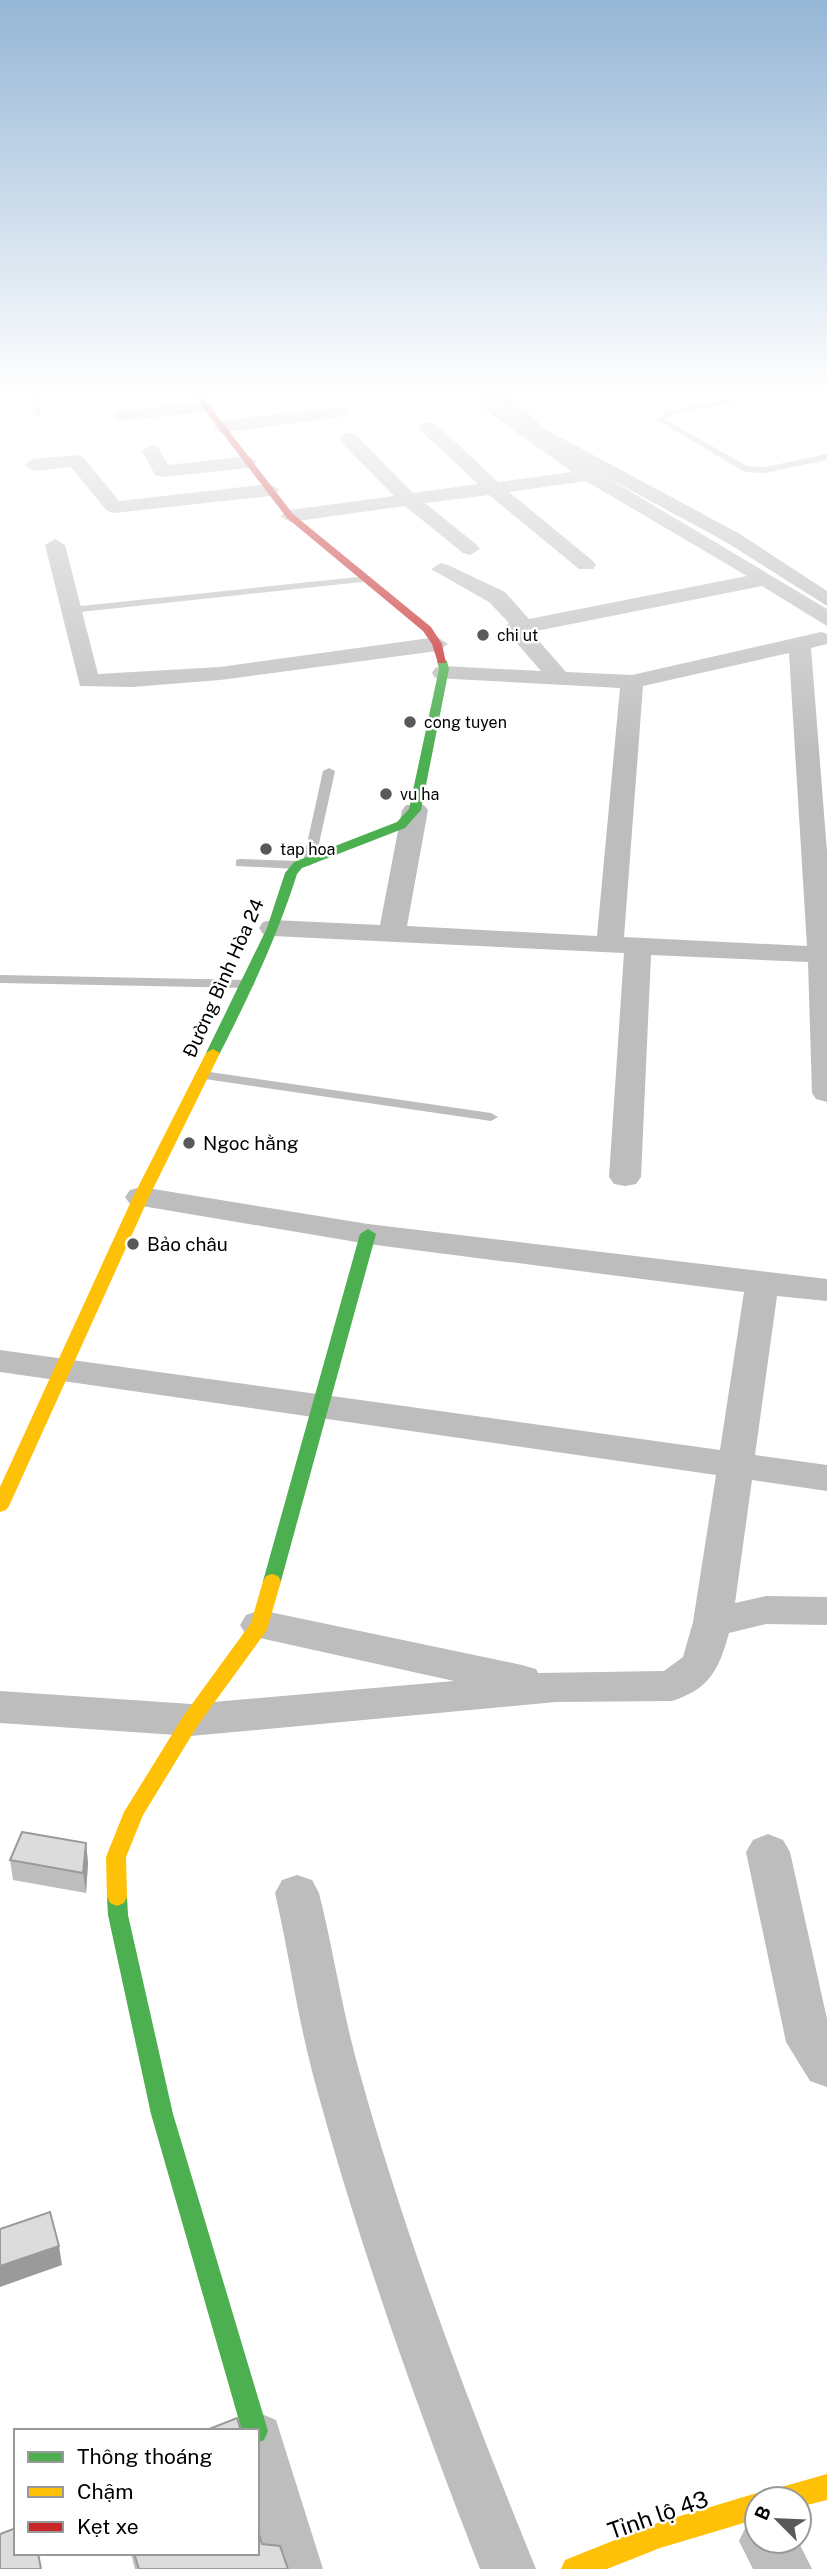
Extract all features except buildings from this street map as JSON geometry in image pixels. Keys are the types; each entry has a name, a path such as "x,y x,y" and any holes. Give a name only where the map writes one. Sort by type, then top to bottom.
{"street":[{"path":"290,516 427,629 438,644 443,673 392,933"},
{"path":"429,516 470,549"},
{"path":"527,516 586,565"},
{"path":"659,516 766,579 827,619"},
{"path":"55,545 89,681 155,680 256,671 438,644"},
{"path":"441,569 497,597 524,627"},
{"path":"559,678 516,628 766,579"},
{"path":"443,673 632,682 827,636"},
{"path":"800,644 824,955 827,1093"},
{"path":"625,1177 624,945 632,682"},
{"path":"303,864 401,825 415,810"},
{"name":"Đường Bình Hòa 24","path":"0,1506 141,1197 248,984 273,928 287,881 303,864"},
{"path":"273,928 824,955"},
{"path":"141,1197 368,1234 827,1290"},
{"path":"254,2429 162,2114 118,1915 116,1857 134,1812 191,1720 260,1625 368,1234"},
{"path":"0,1707 191,1720 556,1687 672,1686 700,1665 713,1622 762,1284"},
{"path":"0,1360 320,1408 827,1478"},
{"path":"713,1622 765,1610 827,1611"},
{"path":"260,1625 556,1687"},
{"path":"768,1852 809,2042 827,2066"},
{"path":"297,1893 335,2071 381,2220 423,2351 508,2569"},
{"path":"259,2446 295,2569"},
{"name":"Tỉnh lộ 43","path":"574,2569 660,2535 743,2520"}],"lane":[{"path":"71,610 367,579"},
{"path":"240,863 303,864 329,771"},
{"path":"0,979 248,984"},
{"path":"203,1075 491,1116"}],"waterway":[{"path":"692,516 733,538 827,600"}],"traffic: fast":[{"path":"213,1053 273,928 291,873 298,865 401,825 415,810 444,669 442,661"},
{"path":"272,1581 368,1234"},
{"path":"117,1897 118,1915 162,2114 254,2429"}],"traffic: slow":[{"path":"0,1506 141,1197 213,1053"},
{"path":"117,1897 116,1857 134,1812 191,1720 260,1625 272,1581"},
{"path":"813,2491 827,2487"},
{"path":"574,2569 660,2535 743,2510"}],"traffic: jam":[{"path":"290,516 427,629 437,644 442,661"}],"place":[{"name":"chi ut","path":"483,635"},
{"name":"cong tuyen","path":"410,722"},
{"name":"vu ha","path":"386,794"},
{"name":"tap hoa","path":"266,849"},
{"name":"Ngoc hằng","path":"189,1143"},
{"name":"Bảo châu","path":"133,1244"}]}
